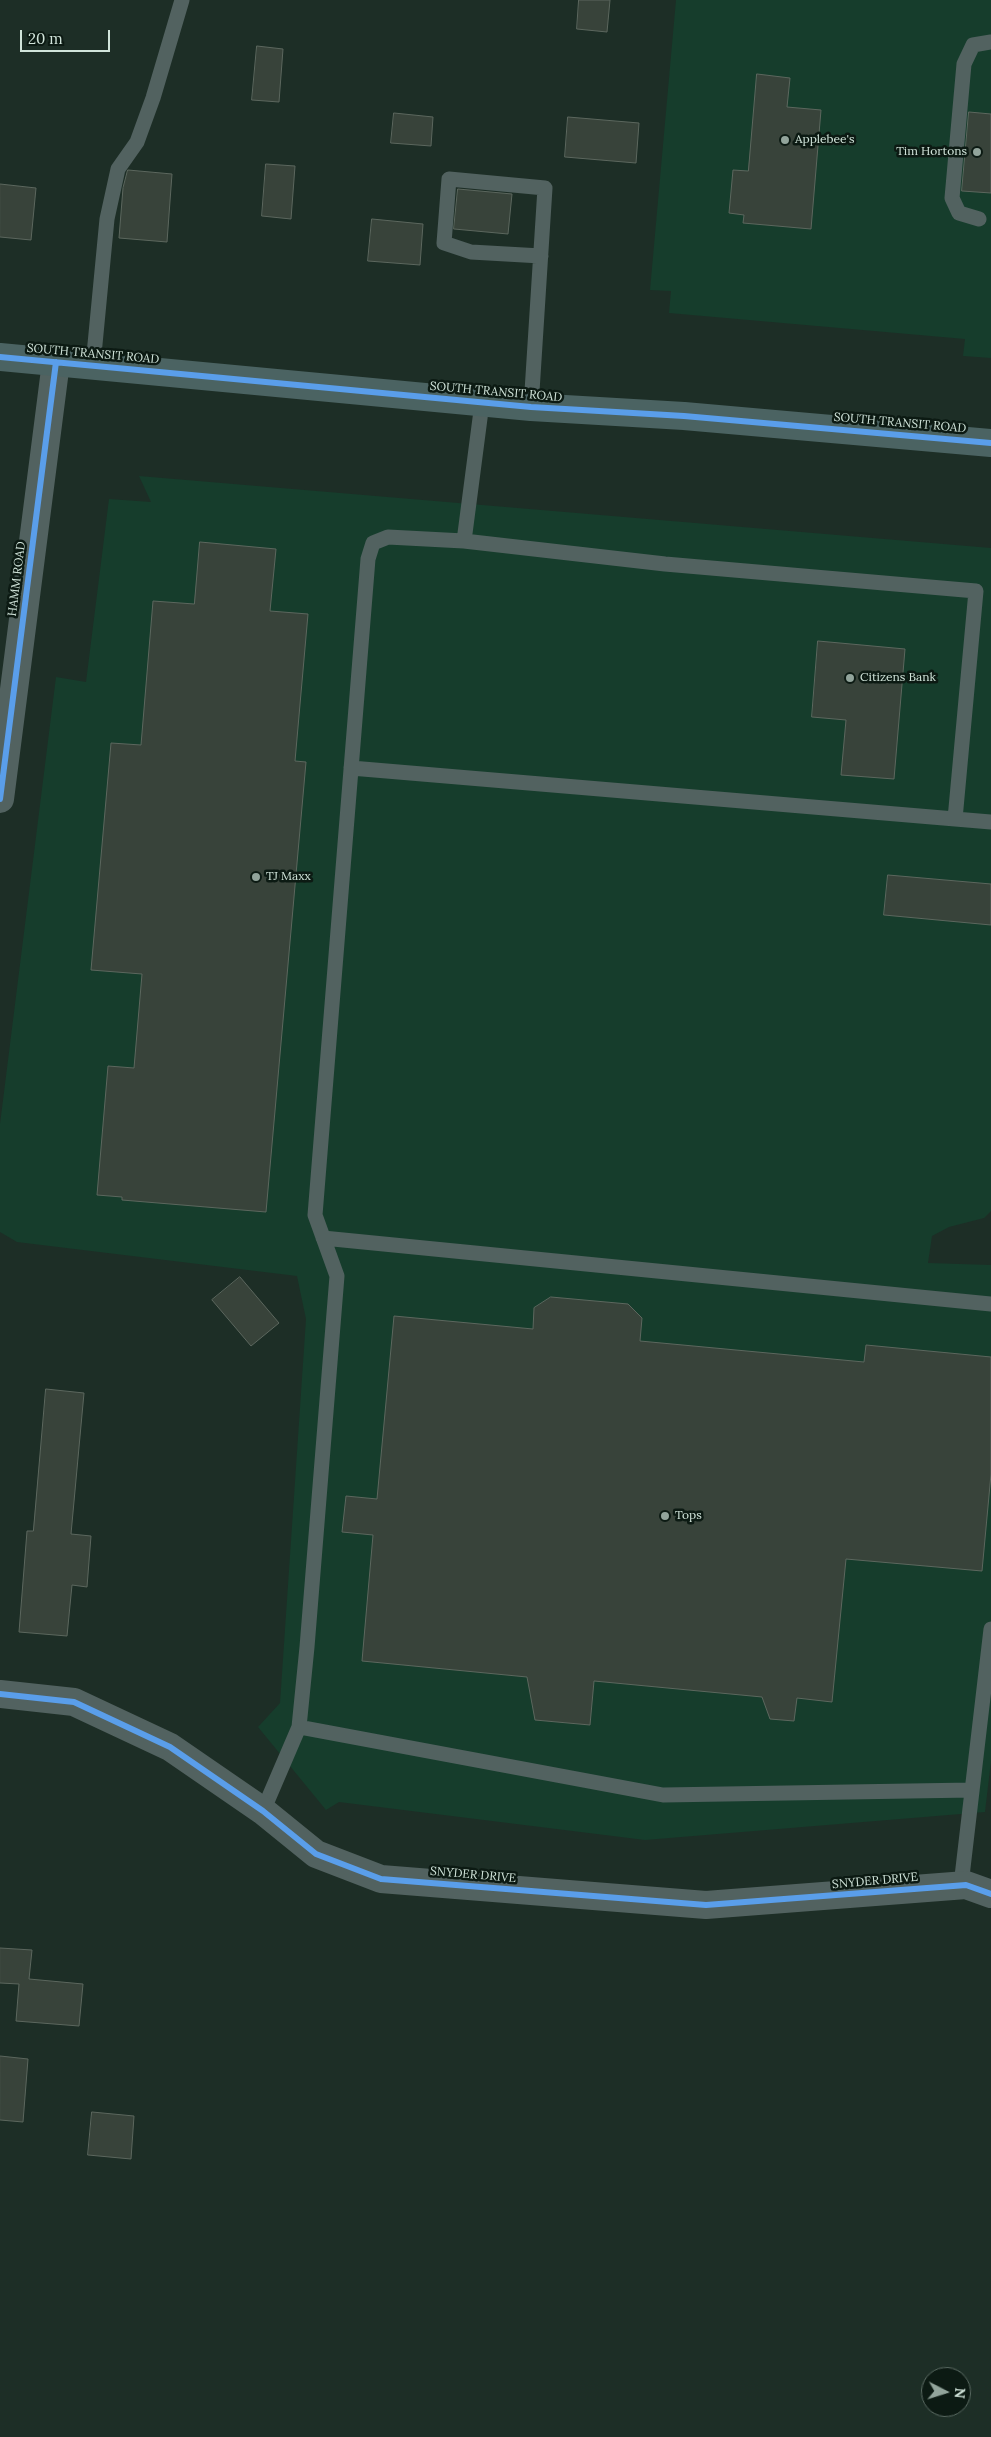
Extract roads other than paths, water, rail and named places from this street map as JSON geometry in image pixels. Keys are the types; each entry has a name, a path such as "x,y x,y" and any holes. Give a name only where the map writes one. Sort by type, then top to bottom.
{"highway":[{"name":"SOUTH TRANSIT ROAD","path":"0,357 482,403 694,416 991,443"}],"street":[{"name":"HAMM ROAD","path":"0,798 56,362"},
{"name":"SNYDER DRIVE","path":"0,1694 74,1702 170,1747 263,1811 316,1854 381,1880 706,1905 961,1885 991,1894"}],"lane":[{"path":"93,365 107,219 118,169 137,142 153,98 182,0"},
{"path":"979,219 960,213 952,198 964,64 973,46 991,42"},
{"path":"531,407 545,188 448,179 444,243 470,252 540,256"},
{"path":"464,541 482,403"},
{"path":"263,1811 299,1727 337,1276 315,1215 368,559 373,543 388,537 464,541 665,564 976,591 955,819"},
{"path":"351,768 991,822"},
{"path":"323,1238 991,1304"},
{"path":"961,1885 991,1629"},
{"path":"299,1727 663,1795 972,1790"}],"place":[{"name":"Applebee's","path":"785,140"},
{"name":"Tim Hortons","path":"977,152"},
{"name":"Citizens Bank","path":"850,678"},
{"name":"TJ Maxx","path":"256,877"},
{"name":"Tops","path":"665,1516"}]}
